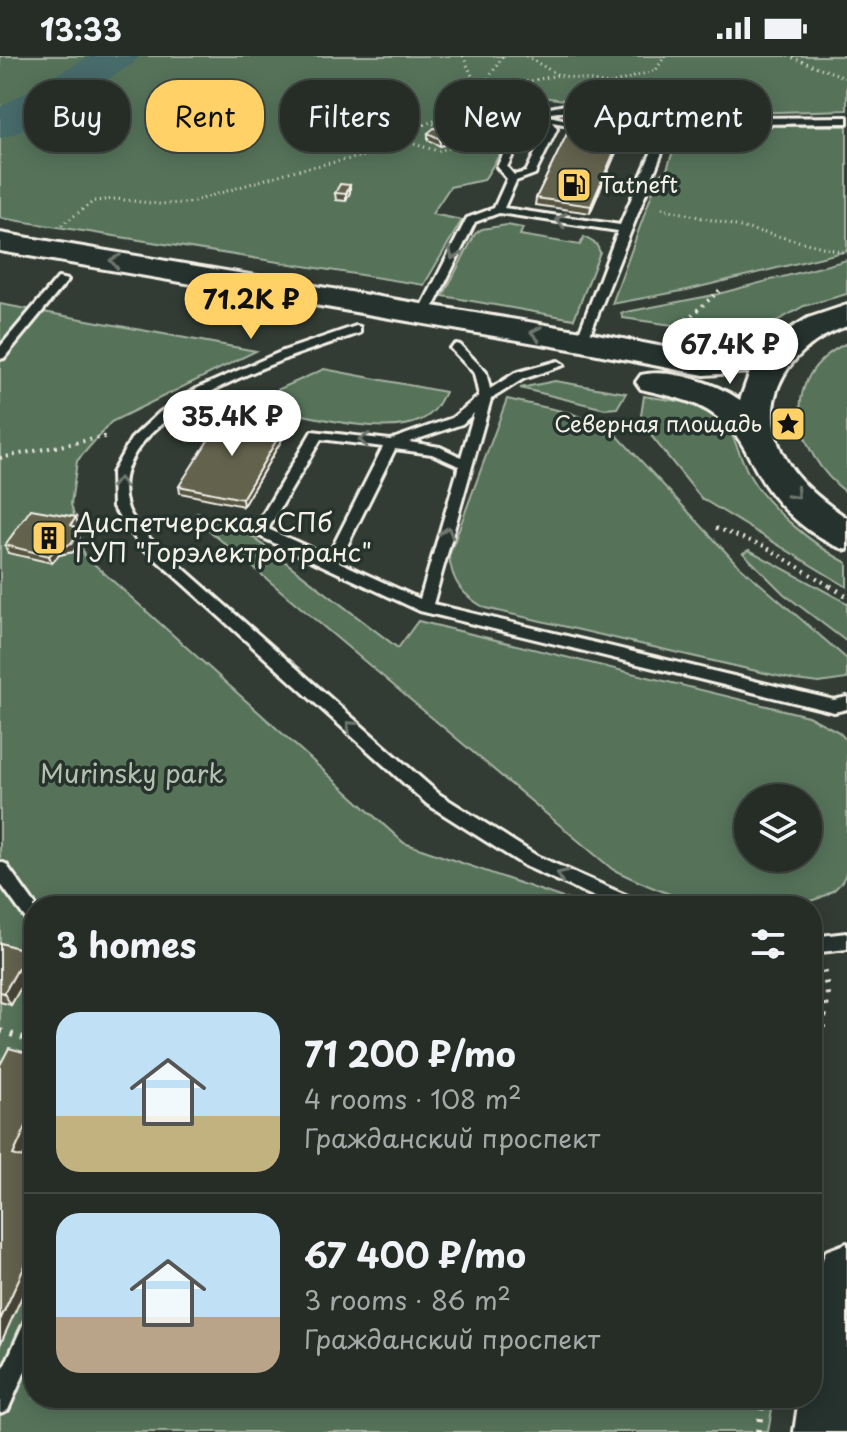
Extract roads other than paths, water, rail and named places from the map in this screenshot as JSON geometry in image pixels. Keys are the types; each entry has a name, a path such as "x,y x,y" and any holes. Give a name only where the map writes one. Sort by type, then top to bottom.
{"main road":[{"path":"0,242 582,341 704,365 745,363 778,353"},
{"path":"0,269 699,392 719,399 737,412 758,436 777,475 812,513 847,537"},
{"path":"758,436 755,406 762,378 778,353 804,333 847,315"},
{"path":"826,1432 847,1272"}],"lane":[{"path":"771,122 847,120"},
{"path":"509,152 502,167 512,179"},
{"path":"512,179 530,174 541,152"},
{"path":"582,341 656,152"},
{"path":"498,210 512,179"},
{"path":"424,314 471,220 498,210 624,229"},
{"path":"0,355 62,280"},
{"path":"356,330 294,351 208,387 155,421 122,457 117,478 120,508 145,542 433,799 531,861 610,896"},
{"path":"425,607 485,397 480,372 456,348"},
{"path":"331,564 391,444 457,421 485,397 519,376 558,365"},
{"path":"467,465 435,450 317,434 260,531 425,607 843,709"},
{"path":"0,869 24,903"},
{"path":"822,944 847,941"},
{"path":"0,1402 24,1348"}],"waterway":[{"path":"0,125 119,56"}],"place":[{"name":"Tatneft","path":"574,185"},
{"name":"Северная площадь","path":"788,424"},
{"name":"Диспетчерская СПб ГУП \"Горэлектротранс\"","path":"49,538"}],"park label":[{"name":"Murinsky park","path":"132,774"}]}
